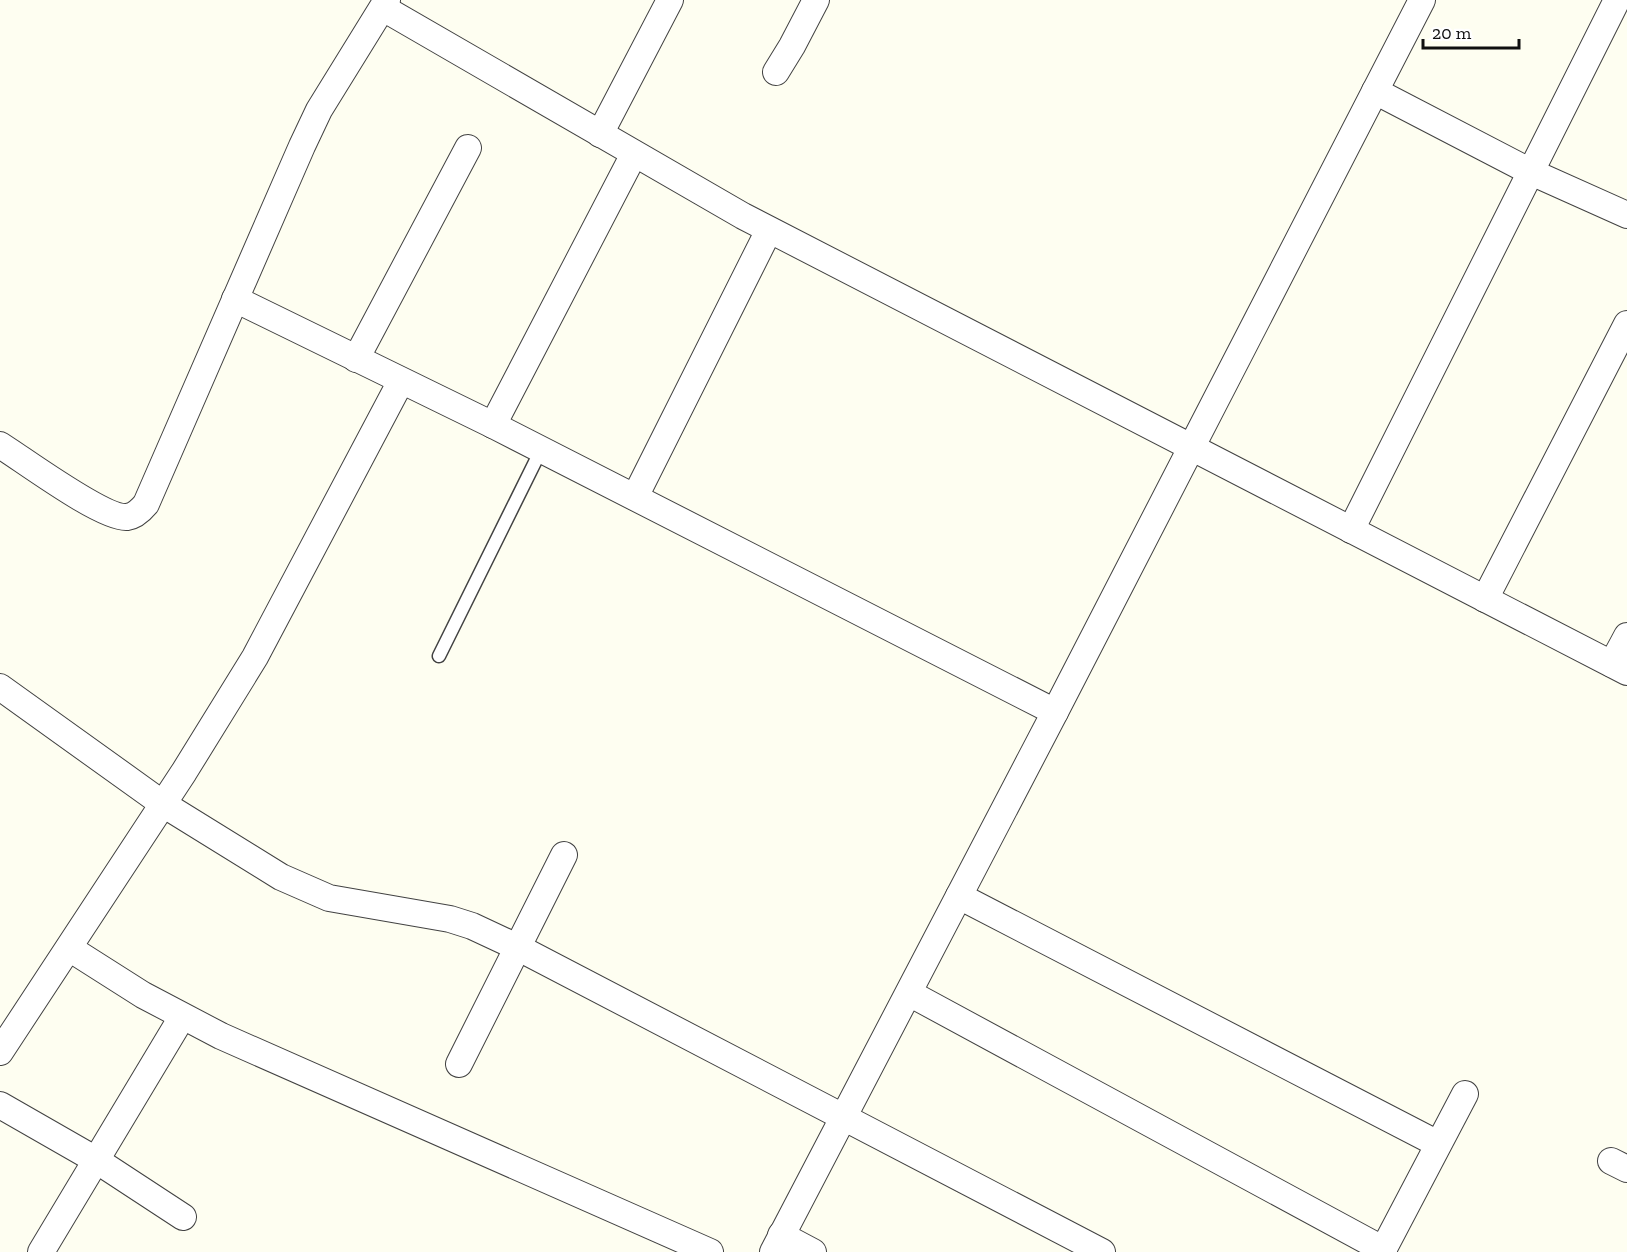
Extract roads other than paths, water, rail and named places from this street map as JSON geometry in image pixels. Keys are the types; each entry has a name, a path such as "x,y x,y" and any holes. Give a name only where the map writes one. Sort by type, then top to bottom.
{"street":[{"path":"776,72 816,0"},
{"path":"813,1252 777,1243 1055,712 1422,0"},
{"path":"1351,530 1617,0"},
{"path":"600,134 667,1"},
{"path":"0,445 98,508 117,516 128,517 138,513 146,504 302,146 320,110 385,4 600,134 769,230 1620,668 1627,636"},
{"path":"1375,91 1531,172 1627,215"},
{"path":"356,359 468,148"},
{"path":"493,425 634,154"},
{"path":"635,497 769,230"},
{"path":"235,299 493,425 1055,712"},
{"path":"1485,598 1627,324"},
{"path":"0,1052 163,804 255,657 401,381"},
{"path":"0,687 163,804 281,877 329,898 450,919 472,926 518,947 1102,1252"},
{"path":"459,1064 564,855"},
{"path":"959,896 1438,1144"},
{"path":"69,948 142,995 221,1036 711,1252"},
{"path":"909,993 1383,1251 1465,1094"},
{"path":"41,1252 182,1017"},
{"path":"0,1105 96,1160 183,1217"}],"lane":[{"path":"439,656 541,450"}]}
